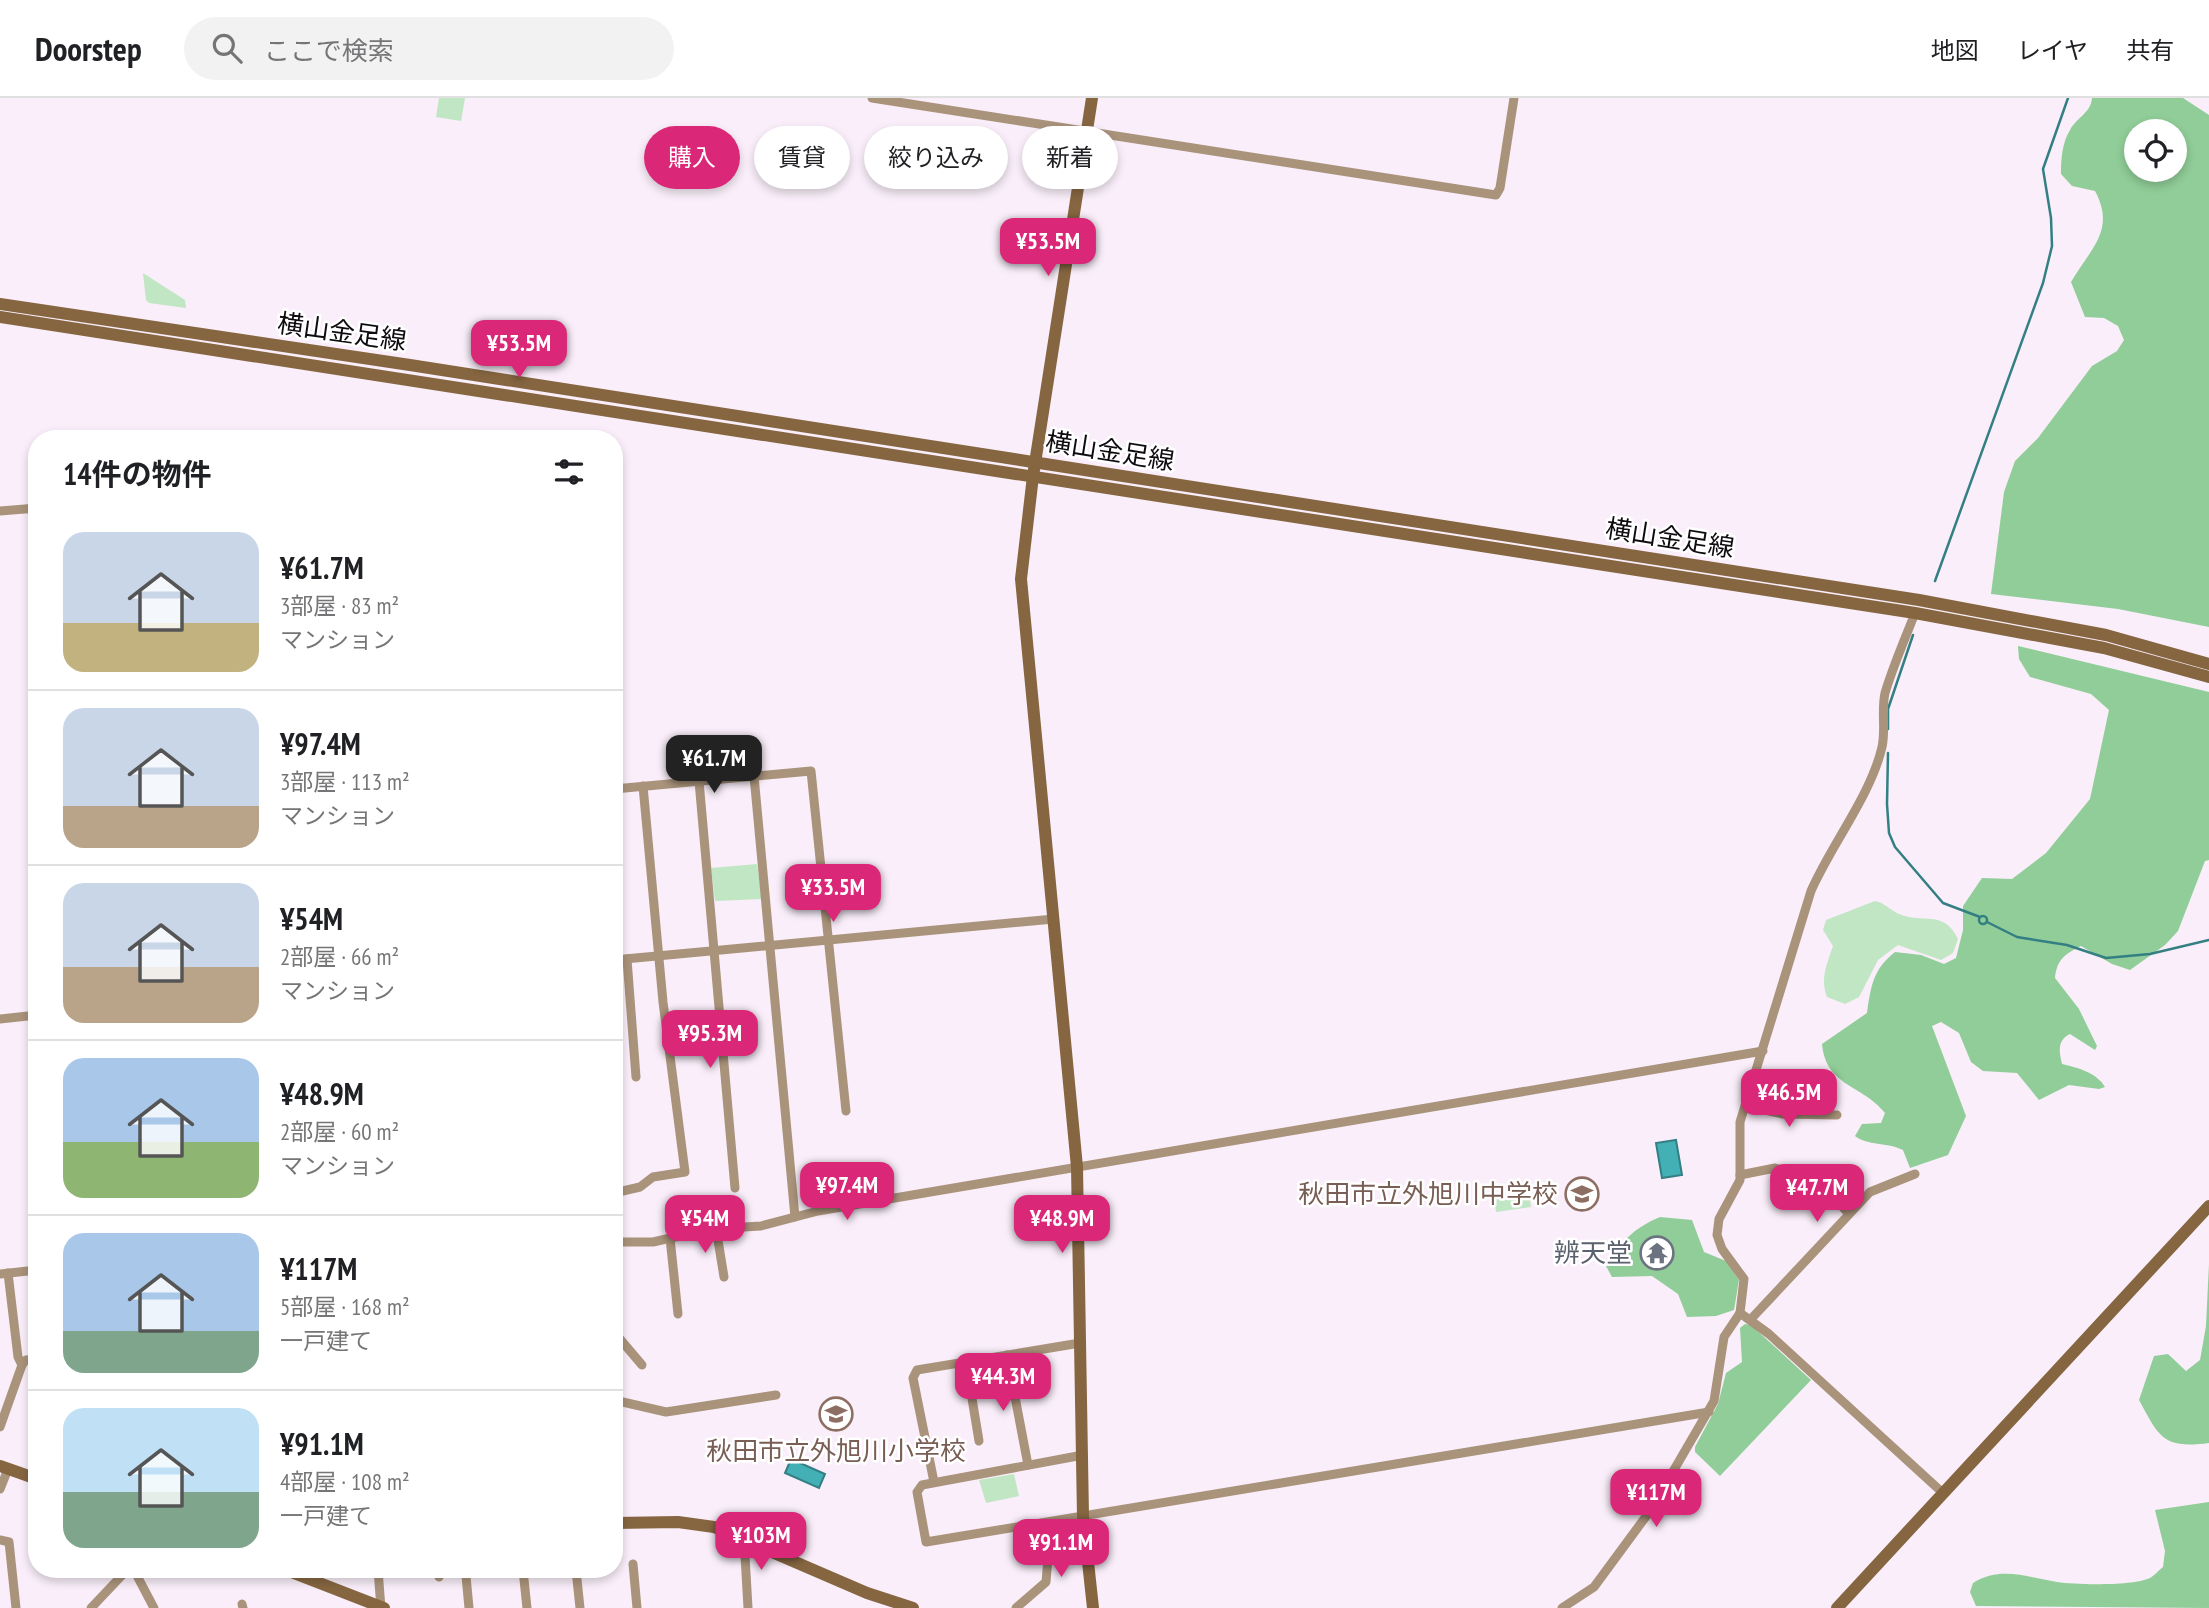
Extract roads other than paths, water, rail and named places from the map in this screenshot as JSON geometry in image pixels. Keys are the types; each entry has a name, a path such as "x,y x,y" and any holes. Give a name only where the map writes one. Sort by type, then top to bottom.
{"street":[{"path":"872,98 1054,126"},
{"path":"1088,126 1092,98"},
{"path":"1118,136 1496,195 1500,188 1514,98"},
{"path":"1078,189 1033,476 1021,579 1077,1167 1084,1519 1093,1608"},
{"name":"横山金足線","path":"0,304 1036,462 1998,614 2106,635 2209,664"},
{"name":"横山金足線","path":"0,317 1915,612 2104,648 2209,677"},
{"path":"0,512 28,509"},
{"path":"1562,1608 1594,1587 1650,1511 1709,1412 1717,1388 1724,1337 1740,1313 1744,1279 1722,1249 1717,1235 1718,1219 1740,1175 1740,1122 1811,891 1854,810 1883,746 1885,693 1915,612"},
{"path":"623,788 811,771 846,1111"},
{"path":"754,776 795,1217"},
{"path":"699,781 735,1188"},
{"path":"623,1191 640,1187 653,1177 685,1172 663,1002 661,956 643,786"},
{"path":"623,959 1054,919"},
{"path":"627,959 636,1077"},
{"path":"0,1019 28,1016"},
{"path":"623,1242 653,1242 716,1228 761,1227 795,1217 1077,1167 1763,1051"},
{"path":"1746,1106 1783,1114 1837,1115"},
{"path":"1740,1175 1775,1168 1818,1180 1848,1213"},
{"path":"1751,1319 1870,1192 1915,1174"},
{"path":"1838,1608 2209,1206"},
{"path":"716,1228 724,1277"},
{"path":"670,1238 678,1314"},
{"path":"22,1365 18,1357 4,1274 28,1271"},
{"path":"1740,1313 1751,1319 1944,1494"},
{"path":"623,1343 642,1365"},
{"path":"934,1482 913,1378 917,1370 1080,1343"},
{"path":"1007,1355 1028,1465"},
{"path":"0,1427 22,1365 28,1360"},
{"path":"966,1362 979,1441"},
{"path":"623,1402 666,1412 776,1395"},
{"path":"1083,1455 922,1485 917,1492 926,1542 1084,1519 1709,1412"},
{"path":"0,1489 4,1467 28,1476"},
{"path":"1016,1608 1046,1582 1049,1546 1084,1519"},
{"path":"623,1523 678,1522 714,1528 744,1538 867,1593 914,1608"},
{"path":"744,1538 748,1608"},
{"path":"0,1540 9,1542 16,1608"},
{"path":"632,1564 637,1608"},
{"path":"90,1608 119,1578"},
{"path":"138,1578 154,1608"},
{"path":"306,1578 382,1608 379,1578"},
{"path":"466,1578 469,1608"},
{"path":"524,1578 527,1608"},
{"path":"577,1578 580,1608"}],"water":[{"path":"1676,1140 1682,1175 1662,1178 1656,1143"},
{"path":"791,1459 825,1474 819,1488 785,1473"}],"waterway":[{"path":"1935,581 2043,283 2052,246 2051,218 2043,169 2068,98"},
{"path":"1888,729 1888,709 1913,635"},
{"path":"1888,753 1889,833 1895,847 1943,903 1980,917"},
{"path":"1983,916 1987,920 1983,924 1979,920 1983,916"},
{"path":"1987,922 2017,937 2067,945 2106,958 2150,954 2209,940"}],"place":[{"name":"秋田市立外旭川中学校","path":"1582,1194"},
{"name":"辨天堂","path":"1657,1253"},
{"name":"秋田市立外旭川小学校","path":"836,1414"}]}
